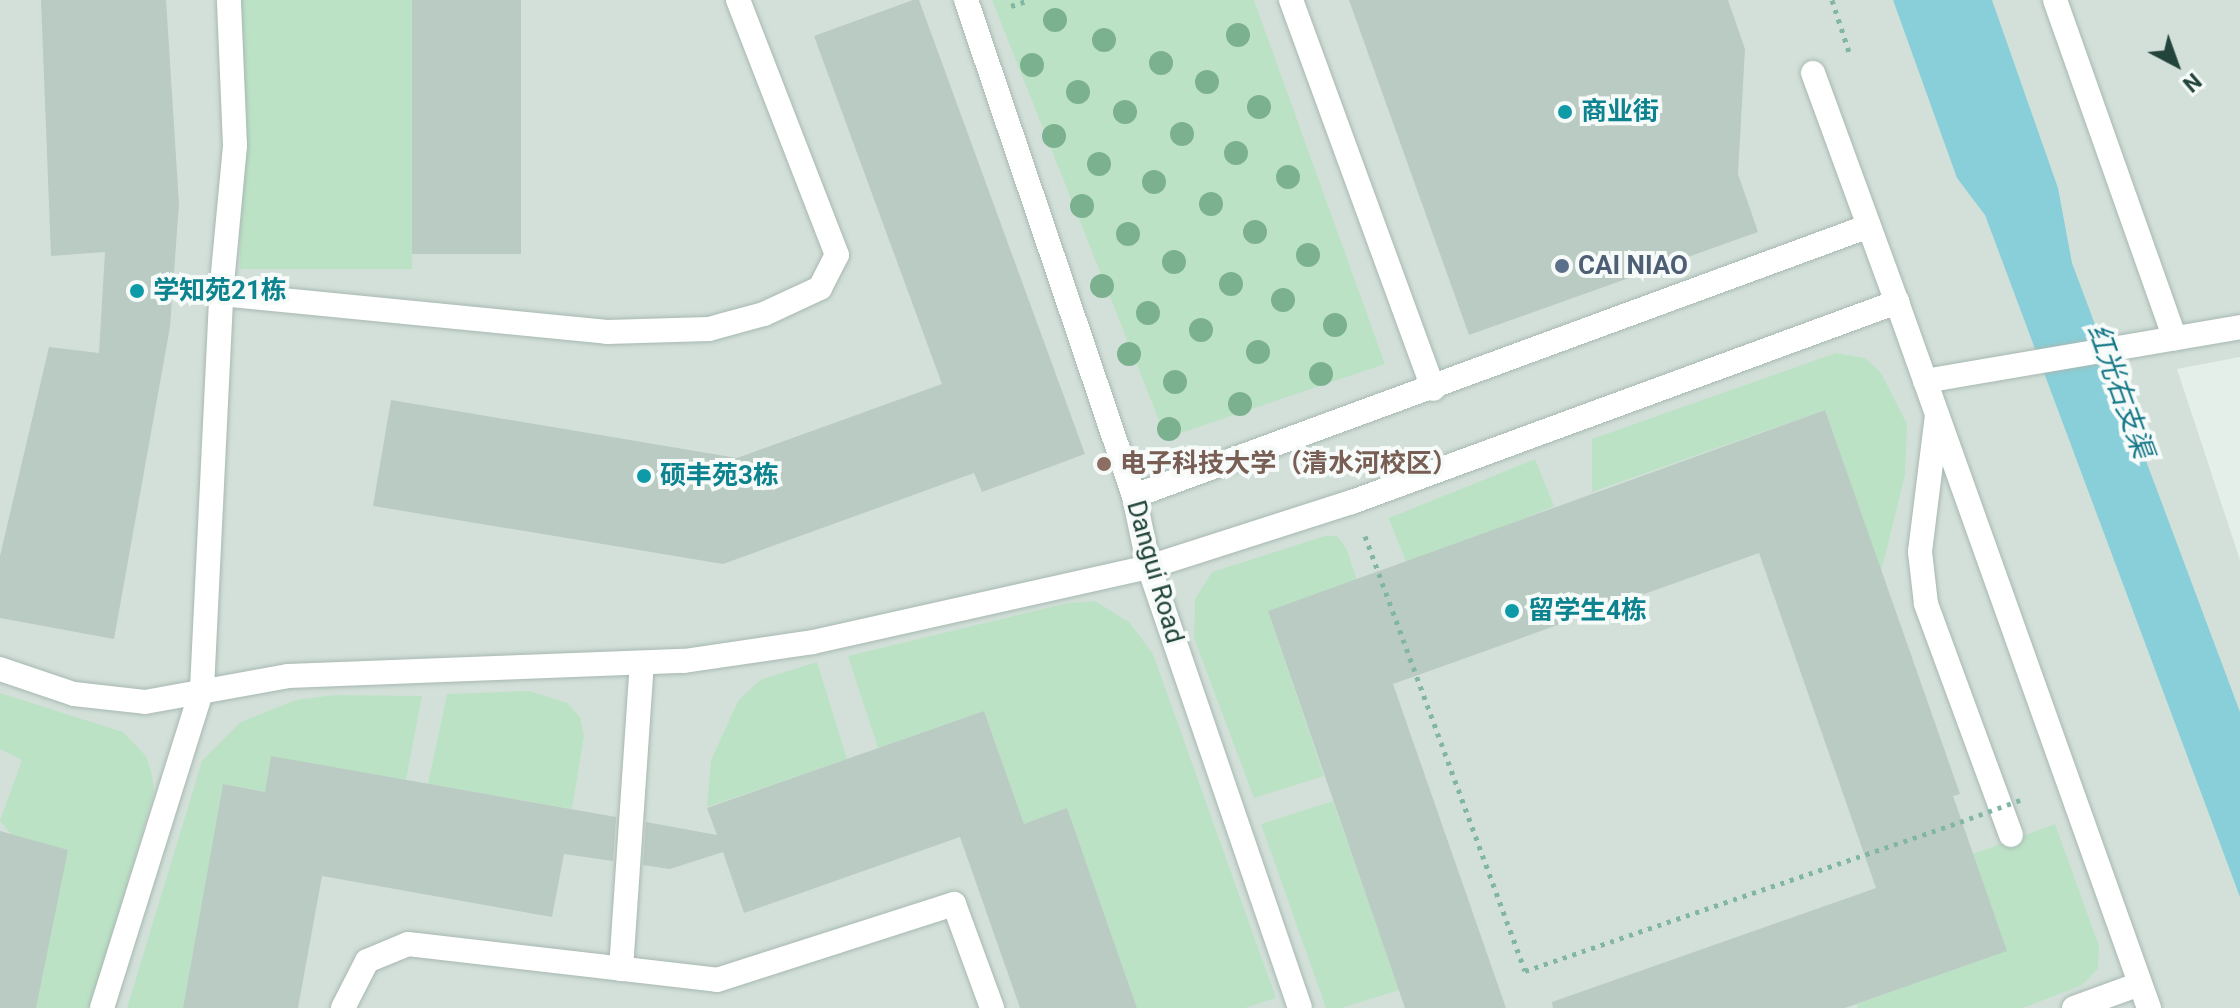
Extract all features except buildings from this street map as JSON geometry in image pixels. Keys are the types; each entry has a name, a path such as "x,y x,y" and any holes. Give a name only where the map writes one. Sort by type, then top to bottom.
{"street":[{"path":"102,1008 202,689 221,294 235,146 229,0"},
{"path":"221,294 607,332 709,329 764,314 820,288 837,255 738,0"},
{"name":"Dangui Road","path":"966,0 1134,496 1149,567 1300,1008"},
{"path":"1291,0 1433,389"},
{"path":"2055,0 2175,338"},
{"path":"1813,73 2149,1008"},
{"path":"1134,496 1433,389 1869,226"},
{"path":"0,669 74,694 145,702 202,689 288,676 642,664 813,642 1149,567 1352,502 1897,302"},
{"path":"1925,381 2240,327"},
{"path":"1937,415 1920,552 1926,604 2011,835"},
{"path":"621,969 642,664"},
{"path":"343,1008 367,961 408,944 717,980 954,904 992,1008"},
{"path":"2074,1008 2140,984"}],"path":[{"path":"1352,502 1525,971 2023,799"}],"shaded area":[{"name":"电子科技大学（清水河校区）","path":"0,0 2240,0 2240,357 2177,369 2240,560 2240,1008 0,1008"}],"green space":[{"path":"240,0 412,0 412,269 240,269"},
{"path":"992,0 1254,0 1385,364 1166,438"},
{"path":"1836,353 1865,358 1881,373 1907,424 1905,475 1881,572 1825,410 1592,492 1592,439"},
{"path":"1535,459 1554,506 1408,565 1389,518"},
{"path":"1325,536 1337,536 1346,548 1357,580 1268,611 1324,776 1254,798 1194,638 1195,599 1212,572"},
{"path":"1095,601 1130,623 1153,654 1276,998 1245,1008 1137,1008 1067,809 1024,824 984,711 878,748 848,656 1068,603"},
{"path":"817,662 847,759 707,807 711,760 738,701 760,680"},
{"path":"529,691 567,703 580,717 584,736 572,809 428,784 447,694"},
{"path":"0,693 123,732 146,756 152,774 154,792 90,1008 36,1008 11,834 0,821 22,760 0,749"},
{"path":"335,695 422,696 406,780 271,757 265,792 223,784 183,1008 127,1008 202,761 241,722 296,700"},
{"path":"1333,801 1399,990 1342,1008 1326,1008 1261,824"},
{"path":"2055,824 2099,946 2098,969 2082,985 2023,1008 1858,1008 1857,1004 2006,951 1973,854"}],"water":[{"path":"1893,0 1992,0 2058,188 2072,263 2240,712 2240,897 1985,215 1957,178"}],"place":[{"name":"商业街","path":"1565,112"},
{"name":"CAI NIAO","path":"1562,266"},
{"name":"学知苑21栋","path":"137,291"},
{"name":"电子科技大学（清水河校区）","path":"1104,464"},
{"name":"硕丰苑3栋","path":"644,476"},
{"name":"留学生4栋","path":"1512,611"}],"water label":[{"name":"红光右支渠","path":"2120,391"}]}
